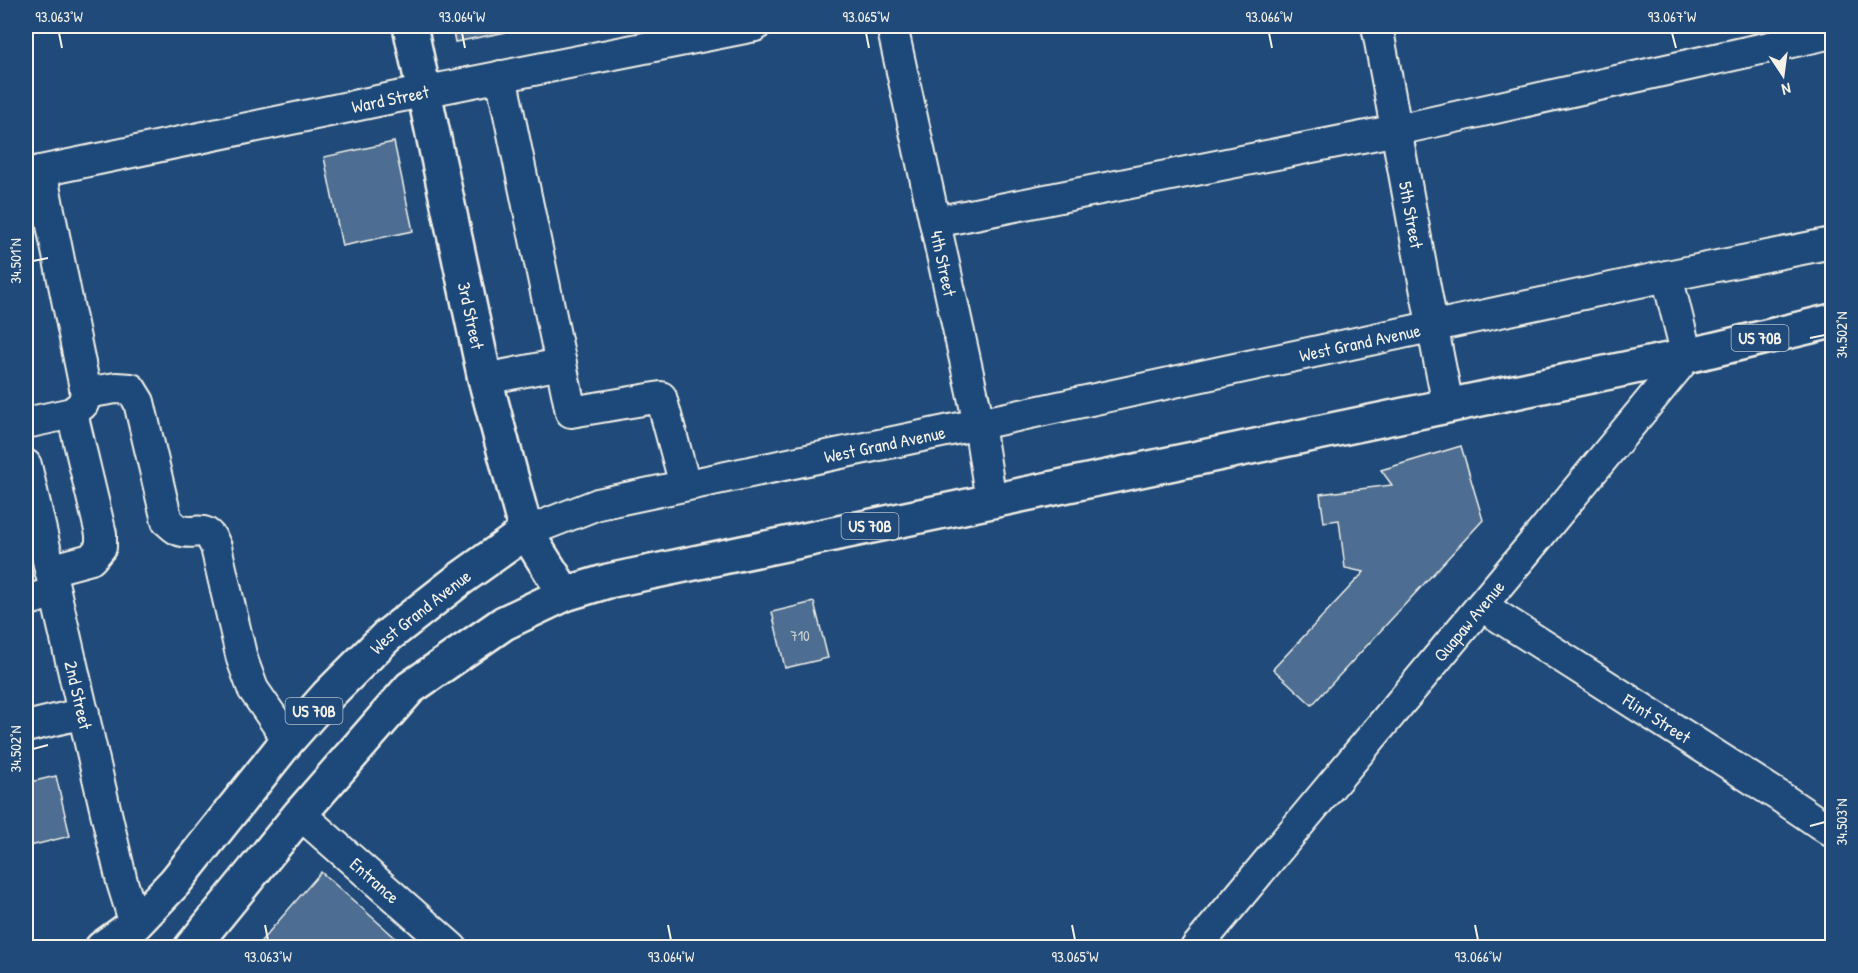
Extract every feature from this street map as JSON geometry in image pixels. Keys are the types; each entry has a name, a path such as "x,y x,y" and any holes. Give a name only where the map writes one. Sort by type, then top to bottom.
{"main road":[{"name":"3rd Street","path":"410,26 485,379 526,532 565,594"},
{"name":"US 70B","path":"191,948 300,814 410,688 504,623 565,594 608,581 1687,356 1833,321"},
{"name":"West Grand Avenue","path":"102,948 133,936 288,740 327,696 386,637 460,579 526,532"}],"street":[{"name":"Ward Street","path":"33,172 423,91 755,26"},
{"name":"4th Street","path":"892,26 979,424 991,501"},
{"name":"5th Street","path":"1377,26 1431,326 1448,405"},
{"path":"935,222 1397,130 1833,33"},
{"path":"501,76 571,412 661,396 685,485"},
{"path":"26,601 53,581 91,559 101,547 101,534 79,403 33,172"},
{"name":"West Grand Avenue","path":"526,532 598,504 1667,276 1833,243"},
{"path":"1667,276 1687,356"},
{"name":"Quapaw Avenue","path":"1196,948 1482,606 1687,356"},
{"path":"485,379 561,364"},
{"path":"26,423 116,388 131,389 139,402 167,521 179,530 202,531 212,537 242,659 253,689 288,740"},
{"name":"2nd Street","path":"26,465 133,936"},
{"name":"Flint Street","path":"1482,606 1833,832"},
{"path":"26,727 84,713"},
{"name":"Entrance","path":"300,814 452,948"}],"building":[{"path":"452,26 538,26 455,42"},
{"path":"394,142 413,231 342,246 324,157"},
{"path":"1461,446 1483,520 1312,705 1273,669 1364,572 1345,568 1339,520 1324,522 1320,494 1392,485 1381,470"},
{"path":"814,602 828,658 785,668 772,612"},
{"path":"56,776 70,836 26,847 26,783"},
{"path":"321,872 407,948 255,948"}]}
